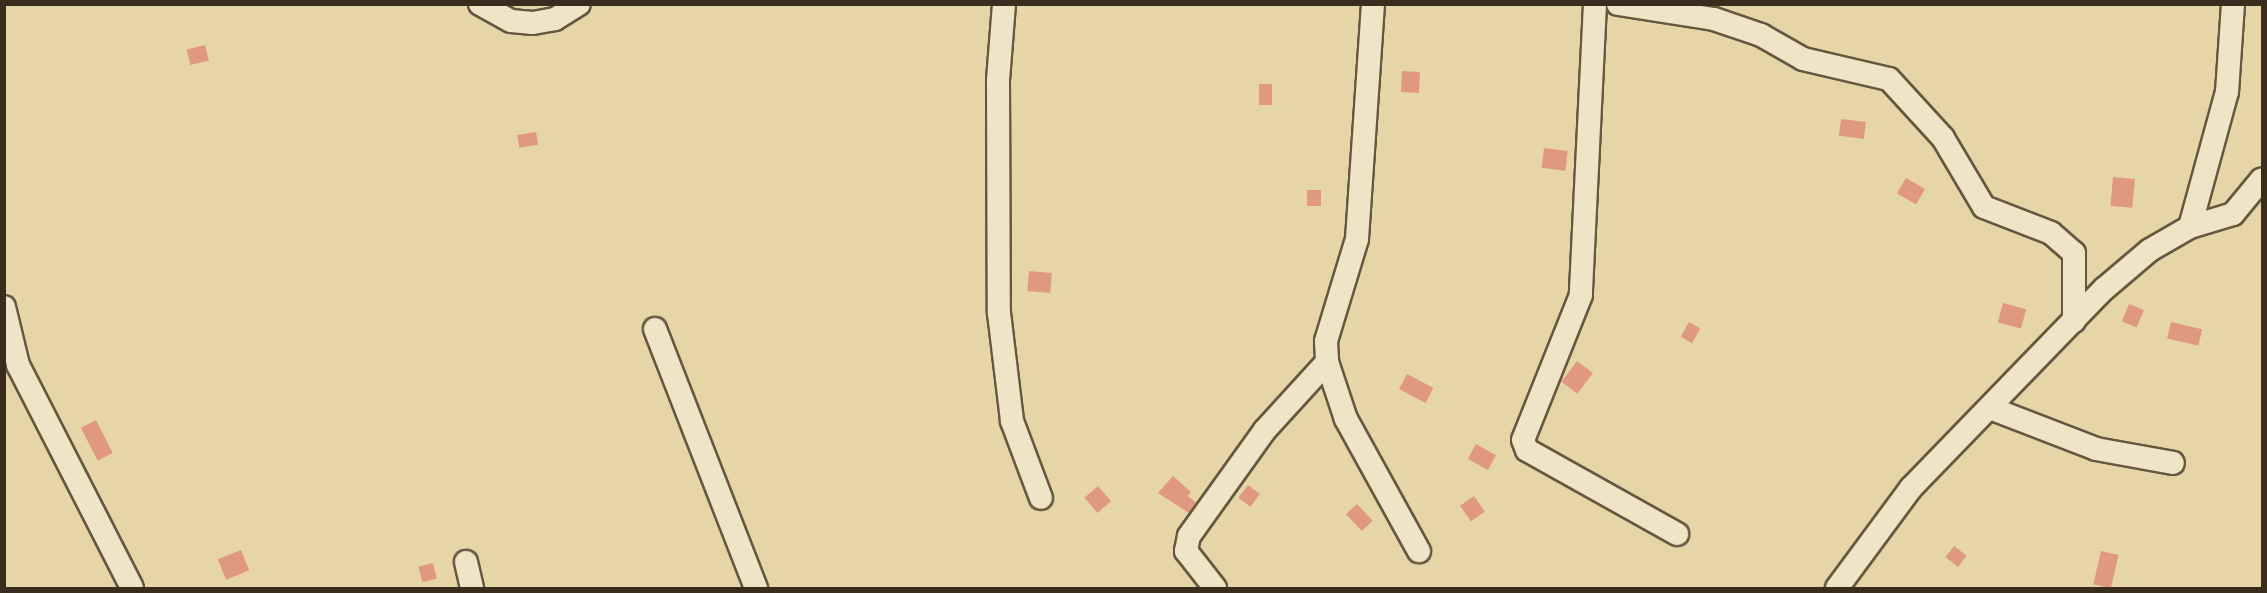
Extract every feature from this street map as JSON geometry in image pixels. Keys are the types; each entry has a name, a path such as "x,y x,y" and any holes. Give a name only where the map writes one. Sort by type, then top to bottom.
{"street":[{"path":"480,4 511,21 533,23 555,19 579,4"},
{"path":"1004,4 998,81 999,313 1011,421 1041,498"},
{"path":"1373,4 1357,239 1326,341 1327,362 1346,419 1419,550"},
{"path":"1594,4 1581,295 1570,333 1522,440 1527,450 1677,534"},
{"path":"1618,4 1714,19 1761,35 1803,58 1889,79 1943,138 1984,207 2051,233 2073,253 2074,321"},
{"path":"2190,227 2227,92 2234,4"},
{"path":"1837,588 1911,488 2074,321 2150,250 2190,227 2233,214 2262,179"},
{"path":"4,308 18,365 132,588"},
{"path":"655,328 756,588"},
{"path":"1215,588 1186,551 1189,536 1266,430 1327,362"},
{"path":"1990,408 2096,449 2172,463"},
{"path":"466,562 472,588"}],"building":[{"path":"205,45 209,61 190,65 187,50"},
{"path":"1402,71 1420,72 1419,93 1401,92"},
{"path":"1259,84 1272,84 1272,105 1259,105"},
{"path":"1841,119 1866,122 1864,139 1839,136"},
{"path":"536,132 538,145 519,148 517,135"},
{"path":"1544,148 1568,151 1565,171 1542,168"},
{"path":"2113,177 2135,179 2132,208 2110,206"},
{"path":"1906,178 1925,189 1916,205 1897,194"},
{"path":"1307,190 1321,190 1321,206 1307,206"},
{"path":"1029,271 1052,273 1050,293 1027,291"},
{"path":"2003,303 2026,309 2021,329 1998,322"},
{"path":"2129,304 2144,310 2137,328 2122,322"},
{"path":"1689,322 1700,328 1692,343 1681,337"},
{"path":"2171,322 2202,329 2198,346 2167,339"},
{"path":"1577,361 1593,373 1577,394 1561,382"},
{"path":"1407,374 1433,388 1426,403 1399,389"},
{"path":"96,420 113,453 98,461 81,428"},
{"path":"1476,444 1496,455 1488,470 1468,459"},
{"path":"1173,476 1191,492 1188,496 1196,503 1189,513 1158,493"},
{"path":"1248,485 1260,494 1250,507 1238,498"},
{"path":"1098,486 1111,501 1098,513 1084,498"},
{"path":"1474,496 1485,512 1471,521 1460,506"},
{"path":"1357,504 1373,521 1362,531 1346,514"},
{"path":"1954,546 1967,556 1958,567 1945,557"},
{"path":"241,550 249,570 226,580 218,559"},
{"path":"2101,551 2119,555 2111,588 2093,584"},
{"path":"433,563 437,579 422,582 418,567"}]}
